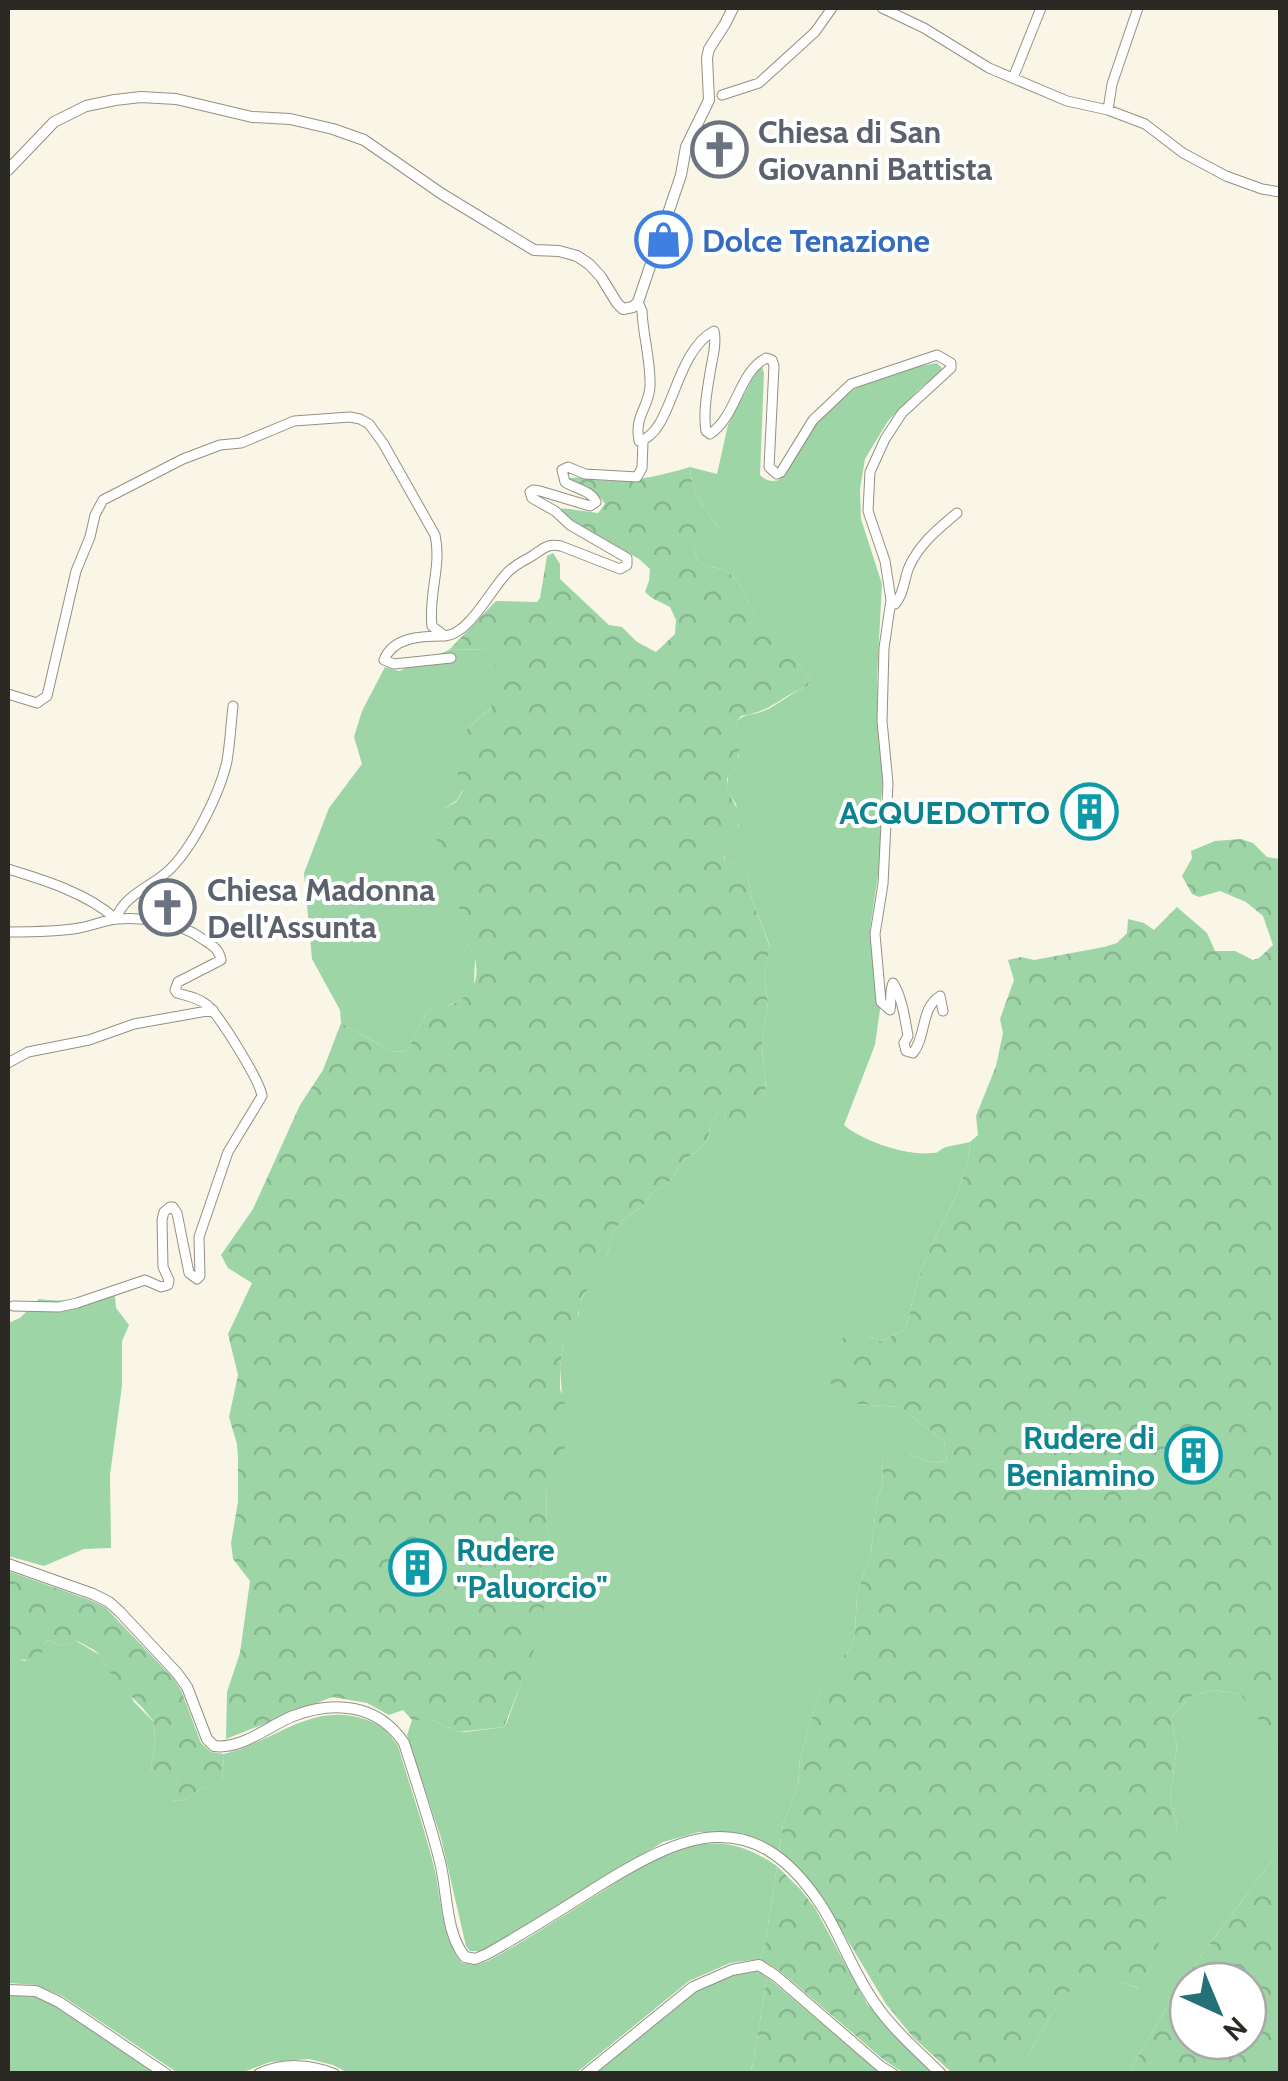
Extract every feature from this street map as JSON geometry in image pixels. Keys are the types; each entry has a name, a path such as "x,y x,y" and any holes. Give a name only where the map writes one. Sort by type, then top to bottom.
{"street":[{"path":"8,170 54,122 86,106 115,100 176,99 252,117 333,129 364,140 534,250 577,256 601,277 617,304 633,307 681,175 686,147 708,100 709,48 732,8"},
{"path":"722,95 759,83 815,32 832,8"},
{"path":"882,8 1012,78 1067,101 1146,124 1184,153 1226,176 1280,192"},
{"path":"1012,78 1041,8"},
{"path":"1108,110 1112,84 1138,8"},
{"path":"638,302 650,375 650,393 639,416 639,442 644,442"},
{"path":"452,658 394,664 384,660 392,647 401,642 422,636 454,636 508,572 543,547 561,546 620,569 627,565 619,552 570,525 532,498 530,492 540,490 590,506 596,502 592,494 565,482 562,470 637,476 642,468 644,442 665,415 684,365 709,333 714,332 716,341 706,431 710,434 724,422 754,366 766,358 772,360 769,467 777,474 813,420 851,384 937,354 946,358 951,368 902,414 885,439 870,472 868,511 885,561 890,600 882,721 888,783 883,884 875,934 881,1002 890,1010 893,983 908,1036 904,1043 906,1051 913,1054 922,1039 928,1008 940,996 943,1011"},
{"path":"8,694 36,703 48,696 76,571 103,500 182,459 220,445 241,443 305,419 360,419 384,443 434,535 438,550 431,618 432,626 446,636"},
{"path":"890,600 895,604 901,598 908,569 918,550 957,512"},
{"path":"116,920 122,905 168,871 193,836 226,765 233,706"},
{"path":"8,869 42,879 107,911 116,920"},
{"path":"8,932 77,929 116,920 148,920 192,932 221,955 218,963 178,982 175,990 202,1001 212,1010 257,1079 262,1096 228,1152 199,1237 200,1276 194,1278 189,1272 173,1207 164,1212 162,1220 163,1267 168,1286 145,1280 59,1307 13,1306"},
{"path":"8,1064 28,1052 88,1040 134,1024 212,1010"},
{"path":"8,1564 109,1602 177,1673 187,1687 207,1739 214,1746 232,1746 293,1716 326,1707 356,1709 381,1717 394,1728 404,1743 440,1861 453,1934 458,1949 466,1957 475,1959 487,1954 663,1849 707,1837 740,1839 785,1862 806,1885 872,2001 942,2074"},
{"path":"586,2074 693,1986 732,1970 759,1966 893,2074"},
{"path":"8,1990 36,1992 59,2002 166,2074"},
{"path":"258,2074 271,2068 308,2066 334,2074"}],"green space":[{"path":"937,363 942,368 940,372 888,421 865,459 860,489 861,519 882,584 877,677 878,732 885,772 880,862 870,929 874,980 881,1002 875,1045 844,1125 873,1142 910,1152 936,1153 970,1142 963,1176 922,1268 905,1330 881,1341 868,1336 857,1404 900,1407 944,1441 947,1461 934,1463 908,1454 882,1458 883,1486 877,1498 871,1553 857,1594 855,1634 851,1648 823,1680 779,1851 741,1833 699,1832 663,1842 486,1951 470,1951 441,1838 407,1735 412,1720 433,1720 458,1732 504,1727 507,1722 544,1599 539,1578 551,1546 546,1525 547,1486 562,1396 560,1367 563,1346 579,1313 578,1305 607,1255 612,1234 621,1221 643,1206 652,1193 670,1181 681,1163 703,1146 717,1113 724,1113 726,1120 746,1122 766,1091 762,1045 768,1002 764,974 770,946 752,900 747,872 737,861 724,864 725,850 739,825 736,804 727,785 729,771 739,756 737,721 808,686 810,679 763,626 733,576 698,561 694,546 698,534 703,529 719,528 696,493 690,467 717,474 728,425 758,368 762,367 764,373 760,475 773,481 779,480 813,426 838,400 884,375"},
{"path":"690,467 696,493 719,528 716,534 704,529 699,535 694,545 698,561 733,576 756,616 810,679 808,686 769,707 741,716 737,721 738,757 727,781 739,819 724,863 743,864 770,947 764,974 768,1002 762,1045 766,1091 746,1122 729,1132 724,1127 724,1113 717,1113 703,1146 681,1163 670,1181 652,1193 643,1206 621,1221 597,1275 581,1299 577,1319 563,1346 560,1367 560,1389 569,1415 570,1436 547,1486 546,1525 551,1546 539,1578 544,1599 543,1628 504,1727 458,1732 433,1720 412,1720 403,1710 389,1715 367,1703 332,1697 226,1739 227,1692 240,1653 250,1581 233,1559 231,1543 238,1502 238,1458 229,1417 238,1375 228,1334 252,1283 228,1268 221,1255 253,1209 300,1105 323,1070 341,1023 393,1052 407,1051 428,1010 458,1001 472,989 477,971 465,917 458,906 461,886 447,882 439,872 435,814 436,807 443,809 456,802 463,791 452,753 468,728 492,707 480,691 496,666 489,649 449,650 496,601 537,602 547,556 553,553 560,564 560,579 609,625 622,627 637,642 656,652 675,634 676,620 670,607 645,592 650,569 566,518 561,508 598,513 605,504 568,478 630,480"},
{"path":"489,649 497,666 493,706 468,728 458,769 463,790 456,801 443,809 461,886 468,945 475,957 474,985 467,997 428,1010 407,1051 393,1052 341,1023 340,1010 312,959 304,873 329,808 362,764 354,737 362,711 385,667 399,671 449,650"},
{"path":"1241,839 1253,843 1267,857 1280,859 1280,1757 1273,1739 1240,1694 1213,1690 1189,1697 1171,1718 1177,1746 1170,1799 1177,1825 1160,1940 1139,1988 1086,1971 1051,2014 1028,2056 1028,2073 952,2073 913,2037 886,2004 830,1911 809,1882 779,1852 783,1824 798,1786 800,1759 823,1679 851,1648 855,1634 857,1594 871,1553 877,1498 883,1486 882,1457 908,1454 934,1463 947,1461 944,1441 900,1407 857,1404 834,1388 827,1377 833,1348 842,1338 868,1336 881,1341 905,1330 922,1268 958,1192 970,1142 978,1135 976,1116 996,1066 1003,1033 1000,1019 1014,980 1008,960 1034,960 1117,943 1127,933 1128,919 1154,930 1177,907 1207,933 1215,951 1235,951 1253,960 1259,958 1273,945 1263,916 1246,902 1220,891 1199,897 1192,894 1182,876 1192,858 1191,851 1215,841"},
{"path":"143,1276 143,1286 115,1296 116,1308 129,1325 122,1341 122,1386 110,1475 111,1548 84,1549 44,1566 8,1556 8,1323 20,1318 39,1299 80,1298"},
{"path":"8,1571 105,1607 172,1677 181,1690 201,1743 211,1752 224,1754 222,1782 216,1794 205,1786 183,1801 170,1800 179,1778 169,1771 156,1776 150,1772 154,1722 109,1672 96,1651 77,1641 61,1646 49,1640 43,1652 34,1658 8,1657"},
{"path":"49,1640 61,1646 76,1641 100,1655 112,1675 154,1722 150,1772 157,1775 169,1770 179,1778 171,1800 183,1801 205,1786 222,1782 224,1754 307,1720 342,1715 382,1728 398,1746 432,1859 445,1927 462,1963 476,1965 490,1960 662,1857 715,1843 743,1848 777,1866 760,1959 730,1963 689,1981 576,2073 348,2073 309,2059 270,2062 241,2073 178,2073 62,1996 37,1985 8,1983 8,1657 25,1661"},
{"path":"1213,1690 1240,1694 1274,1739 1280,1757 1280,1850 1197,1961 1168,1961 1168,2006 1128,2073 1028,2074 1028,2056 1051,2014 1086,1970 1138,1988 1152,1965 1177,1825 1170,1799 1177,1746 1171,1718 1189,1697"},
{"path":"1280,1850 1280,2073 1128,2073 1168,2006 1168,2061 1268,2061 1268,1961 1197,1961"},
{"path":"777,1866 815,1908 867,2004 937,2073 904,2073 780,1971 760,1959"},
{"path":"758,1971 767,1977 750,2073 594,2074 695,1991 734,1975"},
{"path":"767,1977 877,2070 883,2074 750,2074"},
{"path":"8,1995 35,1997 56,2006 156,2074 8,2074"}],"place":[{"name":"Chiesa di San Giovanni Battista","path":"719,149"},
{"name":"Dolce Tenazione","path":"663,240"},
{"name":"ACQUEDOTTO","path":"1089,812"},
{"name":"Chiesa Madonna Dell'Assunta","path":"168,907"},
{"name":"Rudere di Beniamino","path":"1194,1455"},
{"name":"Rudere \"Paluorcio\"","path":"417,1567"}]}
